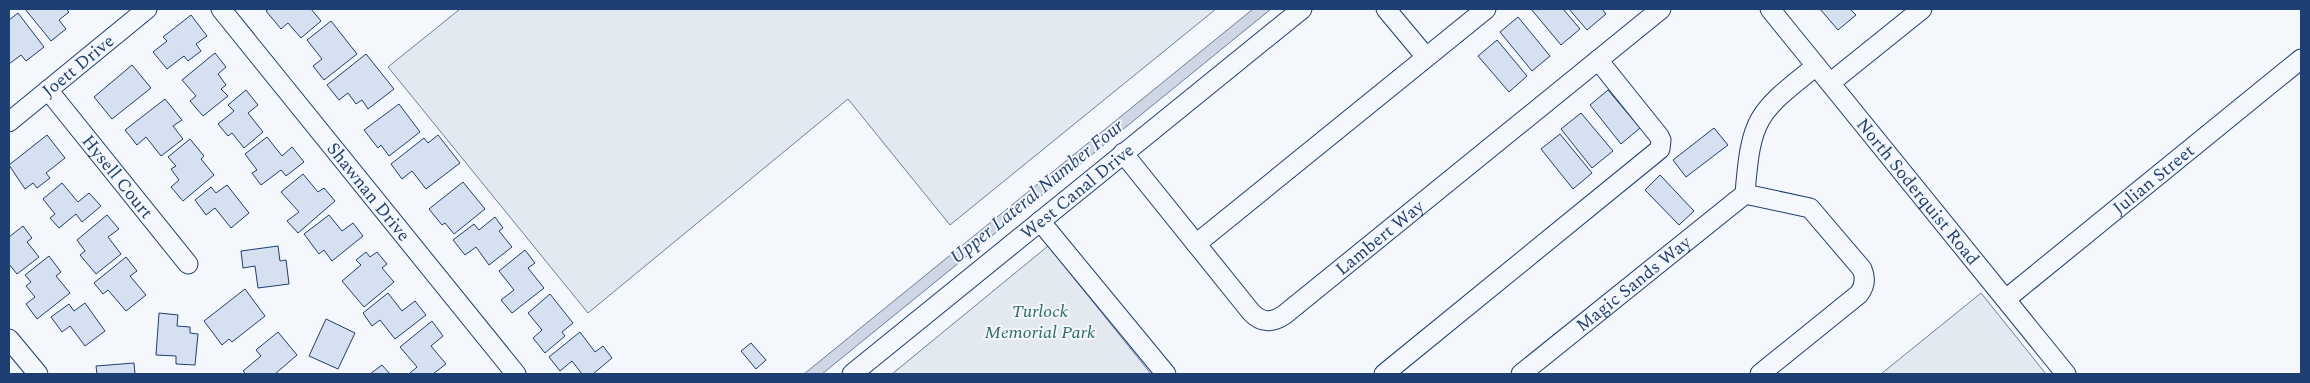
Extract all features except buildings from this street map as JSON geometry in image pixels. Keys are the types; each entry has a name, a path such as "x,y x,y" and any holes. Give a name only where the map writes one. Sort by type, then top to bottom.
{"street":[{"name":"Joett Drive","path":"9,122 147,9"},
{"name":"Shawnan Drive","path":"221,9 516,374"},
{"name":"West Canal Drive","path":"852,374 1302,9"},
{"path":"1386,9 1426,57"},
{"path":"1196,244 1486,9"},
{"name":"Lambert Way","path":"1123,153 1254,315 1265,321 1279,318 1662,9"},
{"name":"North Soderquist Road","path":"1770,9 2006,299 2063,373"},
{"path":"1830,83 1922,9"},
{"name":"Julian Street","path":"2006,299 2301,59"},
{"path":"1384,374 1660,149 1662,140 1598,60"},
{"path":"1760,374 1859,294 1865,277 1862,269 1810,208 1745,194 1750,144 1757,124 1772,102 1816,66"},
{"name":"Hysell Court","path":"48,90 188,264"},
{"name":"Magic Sands Way","path":"1521,374 1745,194"},
{"path":"1040,221 1166,374"},
{"path":"9,339 38,374"}],"green space":[{"path":"460,9 1216,9 950,225 848,99 588,313 388,67"},
{"name":"Turlock Memorial Park","path":"1048,246 1151,374 892,374"},
{"path":"1981,293 2046,374 1881,374"}],"water":[{"name":"Upper Lateral Number Four","path":"1253,9 1271,9 822,374 804,374"}]}
